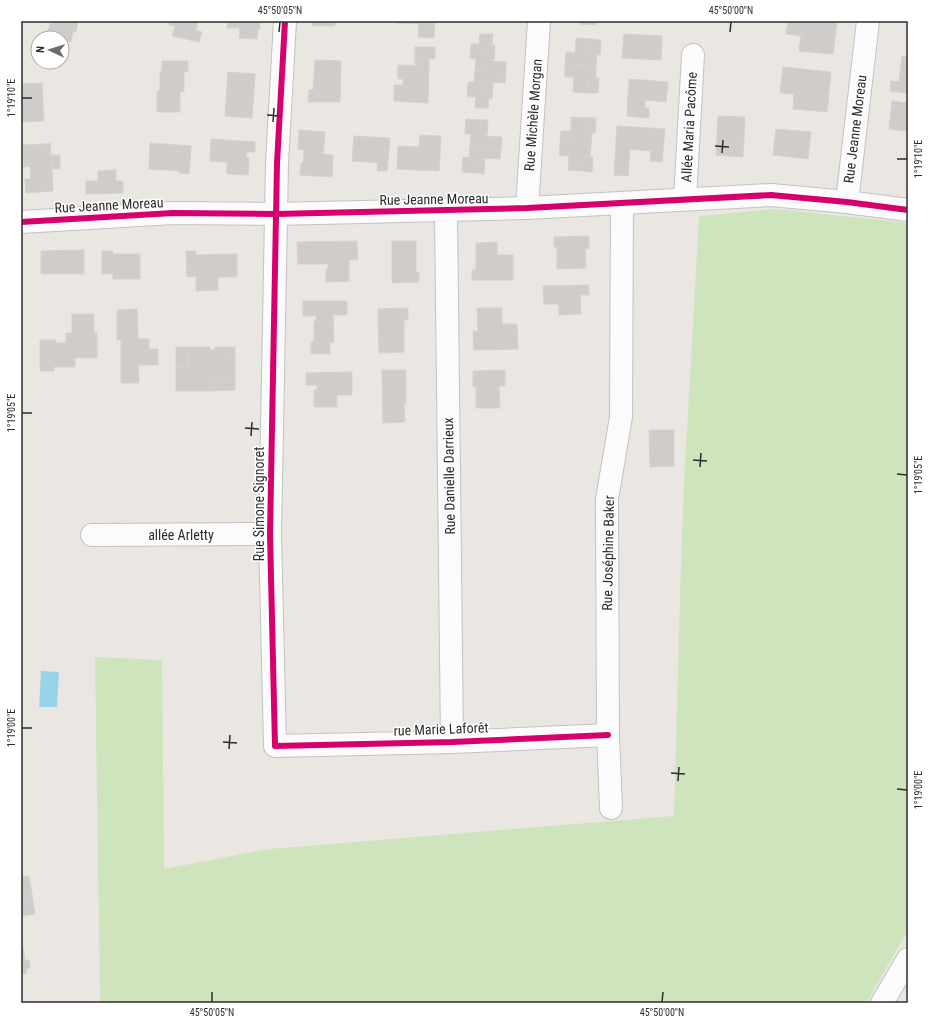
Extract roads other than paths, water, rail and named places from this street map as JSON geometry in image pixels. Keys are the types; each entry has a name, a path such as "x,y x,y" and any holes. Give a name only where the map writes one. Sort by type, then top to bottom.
{"street":[{"name":"Rue Simone Signoret","path":"275,746 270,534 277,163 285,21"},
{"name":"Rue Michèle Morgan","path":"527,208 538,21"},
{"name":"Rue Jeanne Moreau","path":"21,222 173,213 276,214 446,211 771,195 847,202 868,21"},
{"name":"Allée Maria Pacôme","path":"684,199 693,55"},
{"path":"847,202 908,210"},
{"name":"Rue Joséphine Baker","path":"611,808 608,735 607,499 621,417 622,203"},
{"name":"Rue Danielle Darrieux","path":"446,211 452,742"},
{"name":"allée Arletty","path":"92,535 270,534"},
{"name":"rue Marie Laforêt","path":"275,746 452,742 608,735"},
{"path":"882,1003 908,959"}],"water":[{"path":"41,671 59,672 57,707 39,707"}]}
